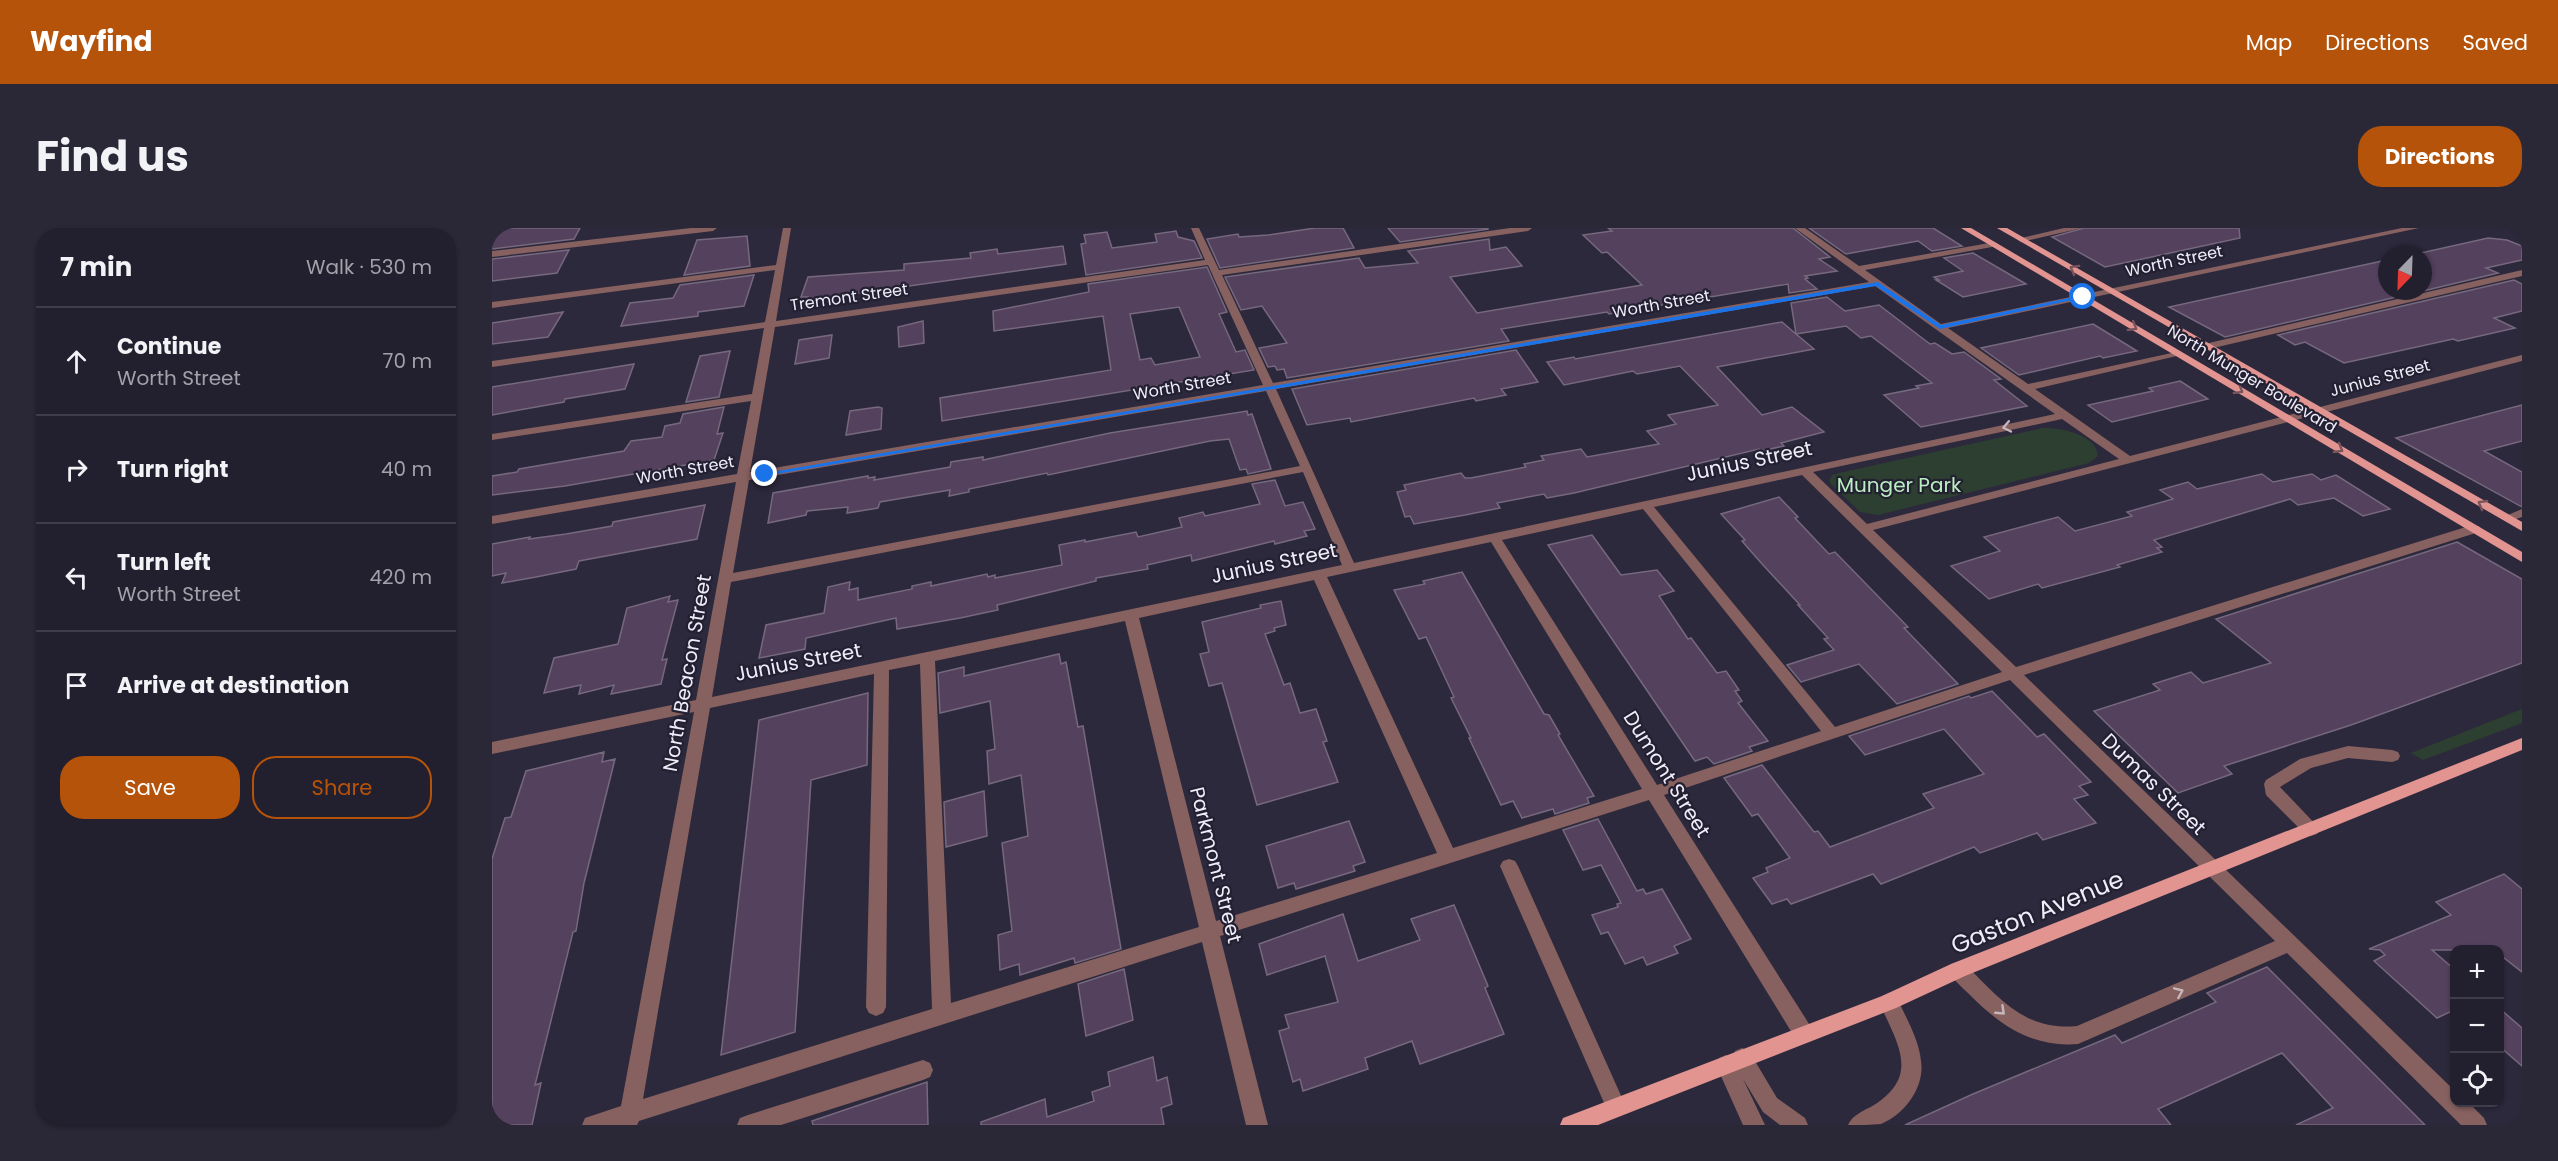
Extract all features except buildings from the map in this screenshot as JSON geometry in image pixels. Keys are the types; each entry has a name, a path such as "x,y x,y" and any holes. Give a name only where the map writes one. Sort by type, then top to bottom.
{"main road":[{"name":"North Munger Boulevard","path":"1965,228 2522,558"},
{"name":"North Munger Boulevard","path":"2001,228 2522,526"},
{"name":"Gaston Avenue","path":"1571,1125 1889,1002 1958,970 2522,744"}],"street":[{"path":"492,254 713,228"},
{"name":"North Beacon Street","path":"629,1119 787,228"},
{"path":"1196,228 1307,468 1350,568"},
{"path":"1218,273 1528,228"},
{"path":"1798,228 2128,460"},
{"path":"2021,239 2078,228"},
{"name":"Worth Street","path":"1940,327 2415,228"},
{"path":"1857,269 1992,244"},
{"name":"Tremont Street","path":"492,364 1210,262"},
{"path":"492,305 780,267"},
{"path":"2209,346 2522,273"},
{"name":"Worth Street","path":"492,520 1878,284"},
{"path":"2026,388 2177,353"},
{"name":"Junius Street","path":"1863,529 2522,358"},
{"path":"492,437 756,396"},
{"name":"Junius Street","path":"492,748 1131,615 2064,415"},
{"path":"724,579 1307,468"},
{"name":"Dumas Street","path":"1805,471 2476,1125"},
{"path":"1646,505 1831,733"},
{"path":"2507,518 2522,513"},
{"path":"593,1125 629,1119 942,1015 1654,792 2012,674 2474,529"},
{"name":"Dumont Street","path":"1494,537 1804,1034"},
{"path":"1319,575 1448,857"},
{"name":"Parkmont Street","path":"1131,615 1257,1125"},
{"path":"927,656 942,1015"},
{"path":"876,1006 882,667"},
{"path":"2311,829 2272,790 2272,784 2306,763 2348,752 2392,756"},
{"path":"1509,866 1616,1107"},
{"path":"1958,970 2009,1019 2043,1035 2066,1037 2078,1035 2289,944"},
{"path":"1859,1125 1888,1110 1903,1094 1911,1080 1914,1064 1910,1047 1889,1002"},
{"path":"1734,1062 1754,1125"},
{"path":"1734,1062 1770,1105 1797,1125"},
{"path":"748,1125 923,1070"}],"green space":[{"name":"Munger Park","path":"2043,428 2059,429 2084,437 2096,448 2098,456 2089,463 1878,515 1860,512 1829,482 1832,475 1839,473"},
{"path":"2522,709 2522,723 2423,760 2411,753"}],"route":[{"path":"765,474 1878,284 1940,327 2083,297"}]}
